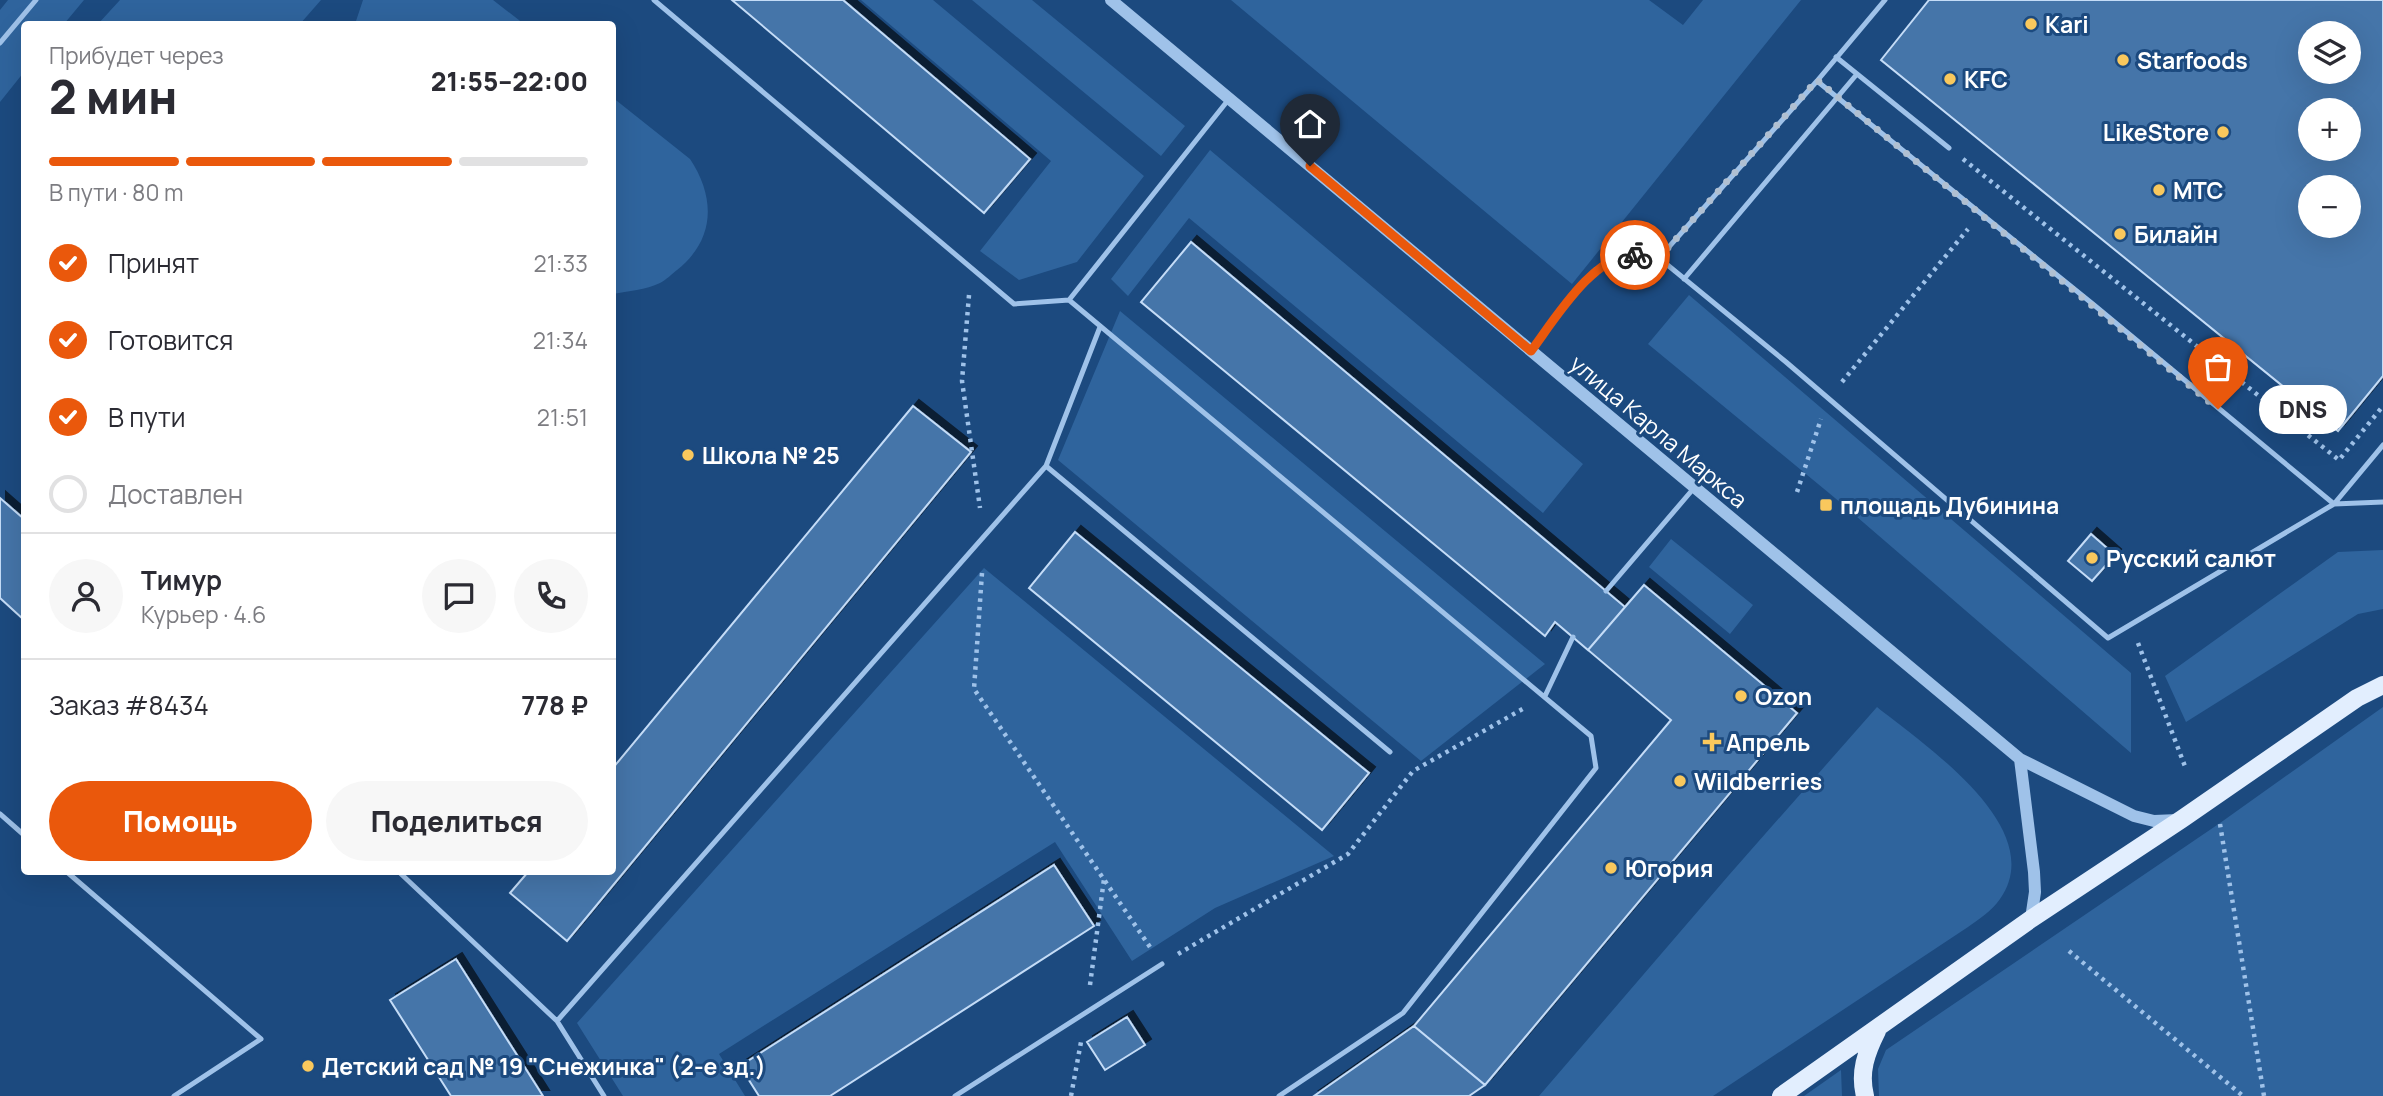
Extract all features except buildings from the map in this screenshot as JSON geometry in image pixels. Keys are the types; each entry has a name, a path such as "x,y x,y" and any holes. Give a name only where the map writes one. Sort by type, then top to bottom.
{"main road":[{"path":"1782,1096 2031,919 2357,698 2383,685"},
{"path":"1865,1096 1863,1070 1867,1052 1879,1028"}],"street":[{"name":"улица Карла Маркса","path":"1111,0 2020,759 2134,816 2154,821 2182,819"},
{"path":"2020,759 2034,872 2035,892 2031,919"}],"lane":[{"path":"0,43 36,0"},
{"path":"654,0 1014,304 1069,300 1591,736 1596,768 1403,1013 1279,1096"},
{"path":"1659,258 1885,0"},
{"path":"1836,57 1949,148"},
{"path":"1684,279 1857,74"},
{"path":"1817,80 2334,504 2383,502"},
{"path":"1069,300 1229,99"},
{"path":"1531,351 1595,270 1626,255 1659,258 1828,398 2108,638 2334,504 2383,444"},
{"path":"557,1021 1046,466 1100,327"},
{"path":"1046,466 1390,752"},
{"path":"1606,591 1694,488"},
{"path":"1545,696 1573,637"},
{"path":"0,814 21,832"},
{"path":"70,875 261,1039 174,1096"},
{"path":"403,875 557,1021 604,1096"},
{"path":"955,1096 1162,964"}],"path":[{"path":"1949,148 2339,460 2383,406"},
{"path":"1797,492 1828,398 1981,213"},
{"path":"971,268 962,381 984,536 974,689 1162,964 1348,854 1413,771 1545,696"},
{"path":"2131,625 2186,769"},
{"path":"2220,823 2264,1096"},
{"path":"2069,951 2243,1096"}],"shaded area":[{"path":"8,0 84,0 66,21 21,21 21,76 0,102 0,10"},
{"path":"120,0 321,0 303,21 101,21"},
{"path":"363,0 493,0 520,21 356,21"},
{"path":"861,0 933,0 1144,176 1077,262 1019,280 980,251 1051,161"},
{"path":"972,0 1032,0 1185,126 1161,156"},
{"path":"1231,0 1649,0 1683,25 1703,0 1801,0 1572,284"},
{"path":"616,100 690,159 704,189 707,203 708,218 699,245 690,258 669,277 649,287 616,293"},
{"path":"1210,150 1583,464 1543,513 1189,218 1128,296 1111,279"},
{"path":"1689,295 2131,673 2131,753 1835,498 1648,344"},
{"path":"1120,311 1545,664 1421,761 1058,460"},
{"path":"1671,539 1753,605 1730,634 1649,567"},
{"path":"2383,550 2383,609 2358,614 2186,722 2165,676 2338,552"},
{"path":"984,568 1334,856 1215,908 1132,961 1055,842 719,1054 745,1096 623,1096 577,1023"},
{"path":"1877,707 1949,765 1974,790 1995,817 2008,844 2011,872 1997,903 1968,927 1713,1096 1539,1096 1729,875"},
{"path":"2383,707 2383,1096 1879,1096 1878,1069 1886,1050 2220,823"},
{"path":"1841,1070 1842,1096 1804,1096"}],"way so far":[{"path":"1635,255 1659,258 1817,80 2218,409"}],"place":[{"name":"Kari","path":"2031,24"},
{"name":"Starfoods","path":"2123,60"},
{"name":"KFC","path":"1950,79"},
{"name":"LikeStore","path":"2223,132"},
{"name":"МТС","path":"2159,190"},
{"name":"Билайн","path":"2120,234"},
{"name":"DNS","path":"2218,409"},
{"name":"Школа № 25","path":"688,455"},
{"name":"площадь Дубинина","path":"1826,505"},
{"name":"Русский салют","path":"2092,558"},
{"name":"Ozon","path":"1741,696"},
{"name":"Апрель","path":"1712,742"},
{"name":"Wildberries","path":"1680,781"},
{"name":"Югория","path":"1611,868"},
{"name":"Детский сад № 19 \"Снежинка\" (2-е зд.)","path":"308,1066"}],"route":[{"path":"1310,166 1531,351 1595,270 1626,255 1635,255"}]}
